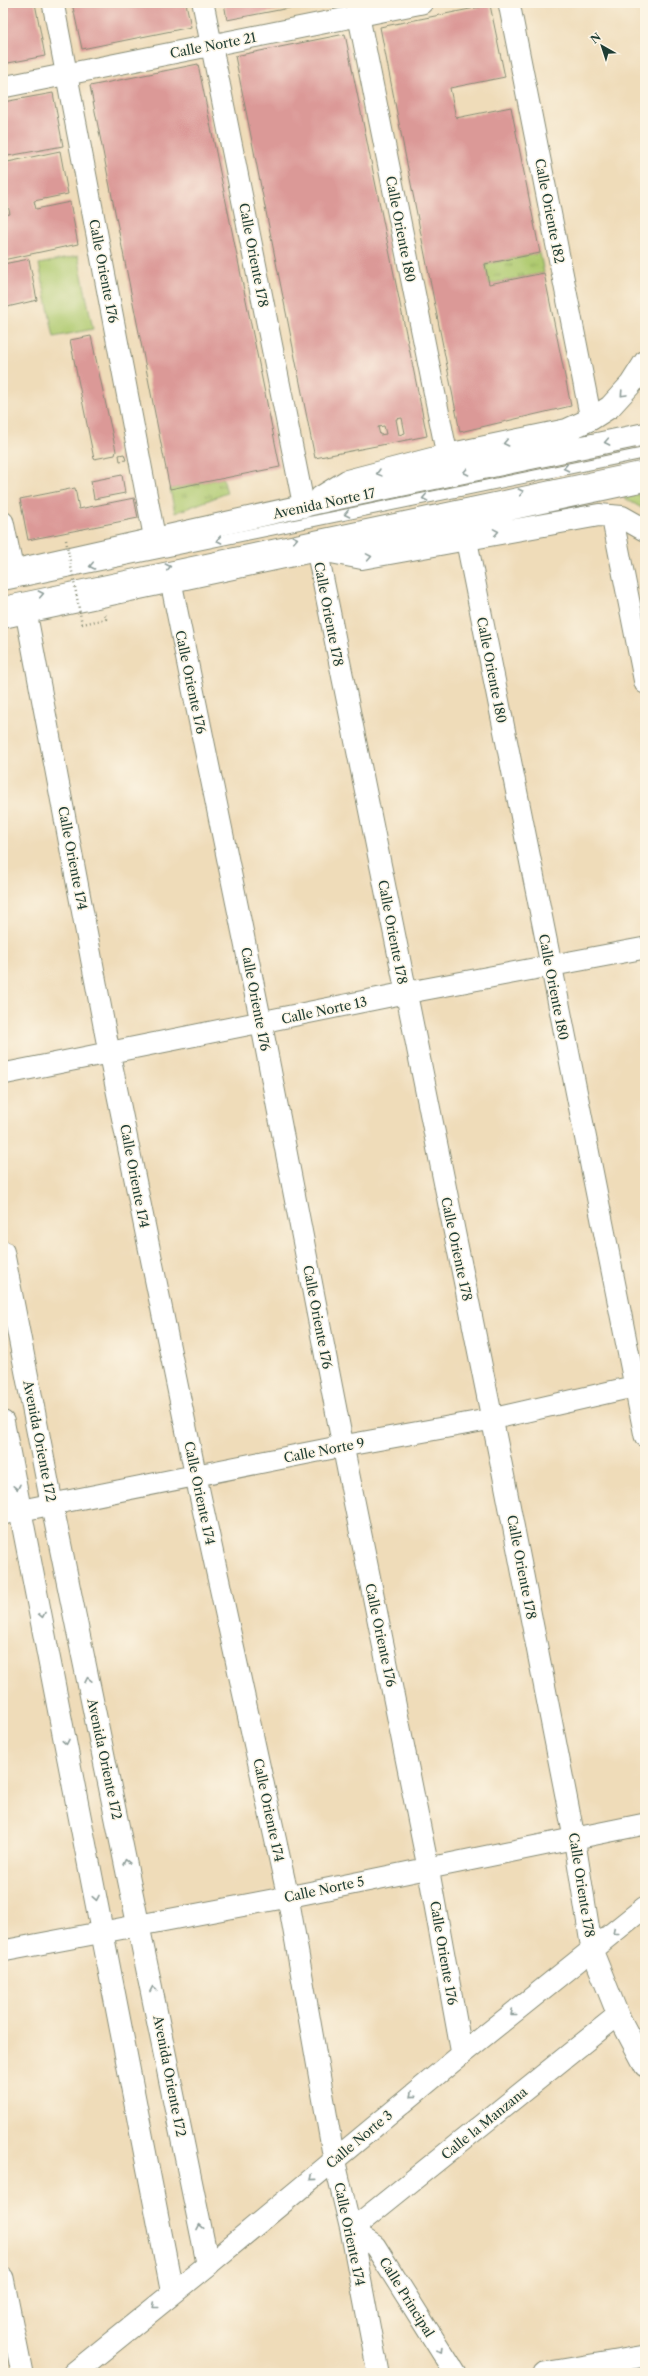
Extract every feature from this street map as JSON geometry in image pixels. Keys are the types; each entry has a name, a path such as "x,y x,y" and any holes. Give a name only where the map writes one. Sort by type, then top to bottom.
{"street":[{"name":"Calle Oriente 176","path":"53,3 155,540"},
{"name":"Calle Oriente 178","path":"204,3 304,507"},
{"name":"Calle Norte 21","path":"3,87 212,45 357,10 422,3"},
{"name":"Calle Oriente 182","path":"509,3 591,419"},
{"name":"Calle Oriente 180","path":"357,10 447,455"},
{"path":"304,507 347,481 447,455 567,430 591,419 610,407 622,396 645,362"},
{"name":"Avenida Norte 17","path":"6,576 155,540 645,434"},
{"path":"3,617 645,480"},
{"path":"316,550 362,558 578,517 599,515 629,520 645,530"},
{"path":"612,516 645,683"},
{"path":"3,522 6,576"},
{"name":"Calle Oriente 180","path":"466,538 550,965 640,1385 645,1436"},
{"name":"Calle Oriente 178","path":"316,550 492,1419 574,1837 592,1950 618,2015 645,2066"},
{"name":"Calle Oriente 176","path":"170,582 261,1022 343,1446 428,1867 462,2054"},
{"name":"Calle Oriente 174","path":"26,612 110,1052 196,1477 288,1897 334,2159 351,2230 378,2373"},
{"name":"Calle Norte 13","path":"3,1074 405,993 645,948"},
{"name":"Avenida Oriente 172","path":"3,1252 52,1505 140,1925 208,2265"},
{"name":"Calle Norte 9","path":"12,1512 196,1477 343,1446 492,1419 640,1385"},
{"path":"3,1422 12,1512 103,1933 172,2292"},
{"name":"Calle Norte 5","path":"3,1951 288,1897 574,1837 645,1824"},
{"name":"Calle Norte 3","path":"74,2373 172,2292 208,2265 462,2054 645,1907"},
{"name":"Calle la Manzana","path":"351,2230 618,2015"},
{"name":"Calle Principal","path":"351,2230 375,2246 455,2373"},
{"path":"3,2278 22,2373"},
{"path":"544,2373 645,2356"}],"lane":[{"path":"6,576 645,453"},
{"path":"3,602 645,466"}],"path":[{"path":"66,540 82,624 106,619"}],"green space":[{"path":"540,253 544,273 489,284 485,264"},
{"path":"78,256 93,329 54,337 39,264"},
{"path":"223,478 227,493 175,513 170,489"},
{"path":"645,487 645,510 616,493"}],"building":[{"path":"3,3 35,3 45,56 3,64"},
{"path":"72,3 186,3 191,27 82,49"},
{"path":"224,3 310,3 310,4 227,20"},
{"path":"490,5 505,77 450,88 456,118 511,107 540,253 485,264 489,284 544,273 571,406 460,432 380,27"},
{"path":"345,34 427,436 315,458 235,56","holes":["402,418 405,433 399,435 396,419","384,426 386,434 380,435 378,427"]},
{"path":"198,64 280,467 170,489 90,86"},
{"path":"53,93 63,146 8,156 3,129 3,102"},
{"path":"60,151 68,194 34,201 36,209 70,202 78,244 3,260 3,215 10,214 8,206 3,207 3,163"},
{"path":"29,259 37,300 3,308 3,264"},
{"path":"91,336 116,451 115,455 94,459 70,340"},
{"path":"124,454 126,460 120,461 119,455"},
{"path":"122,475 125,493 94,499 91,481"},
{"path":"75,488 79,509 134,498 138,518 28,540 20,499"}]}
